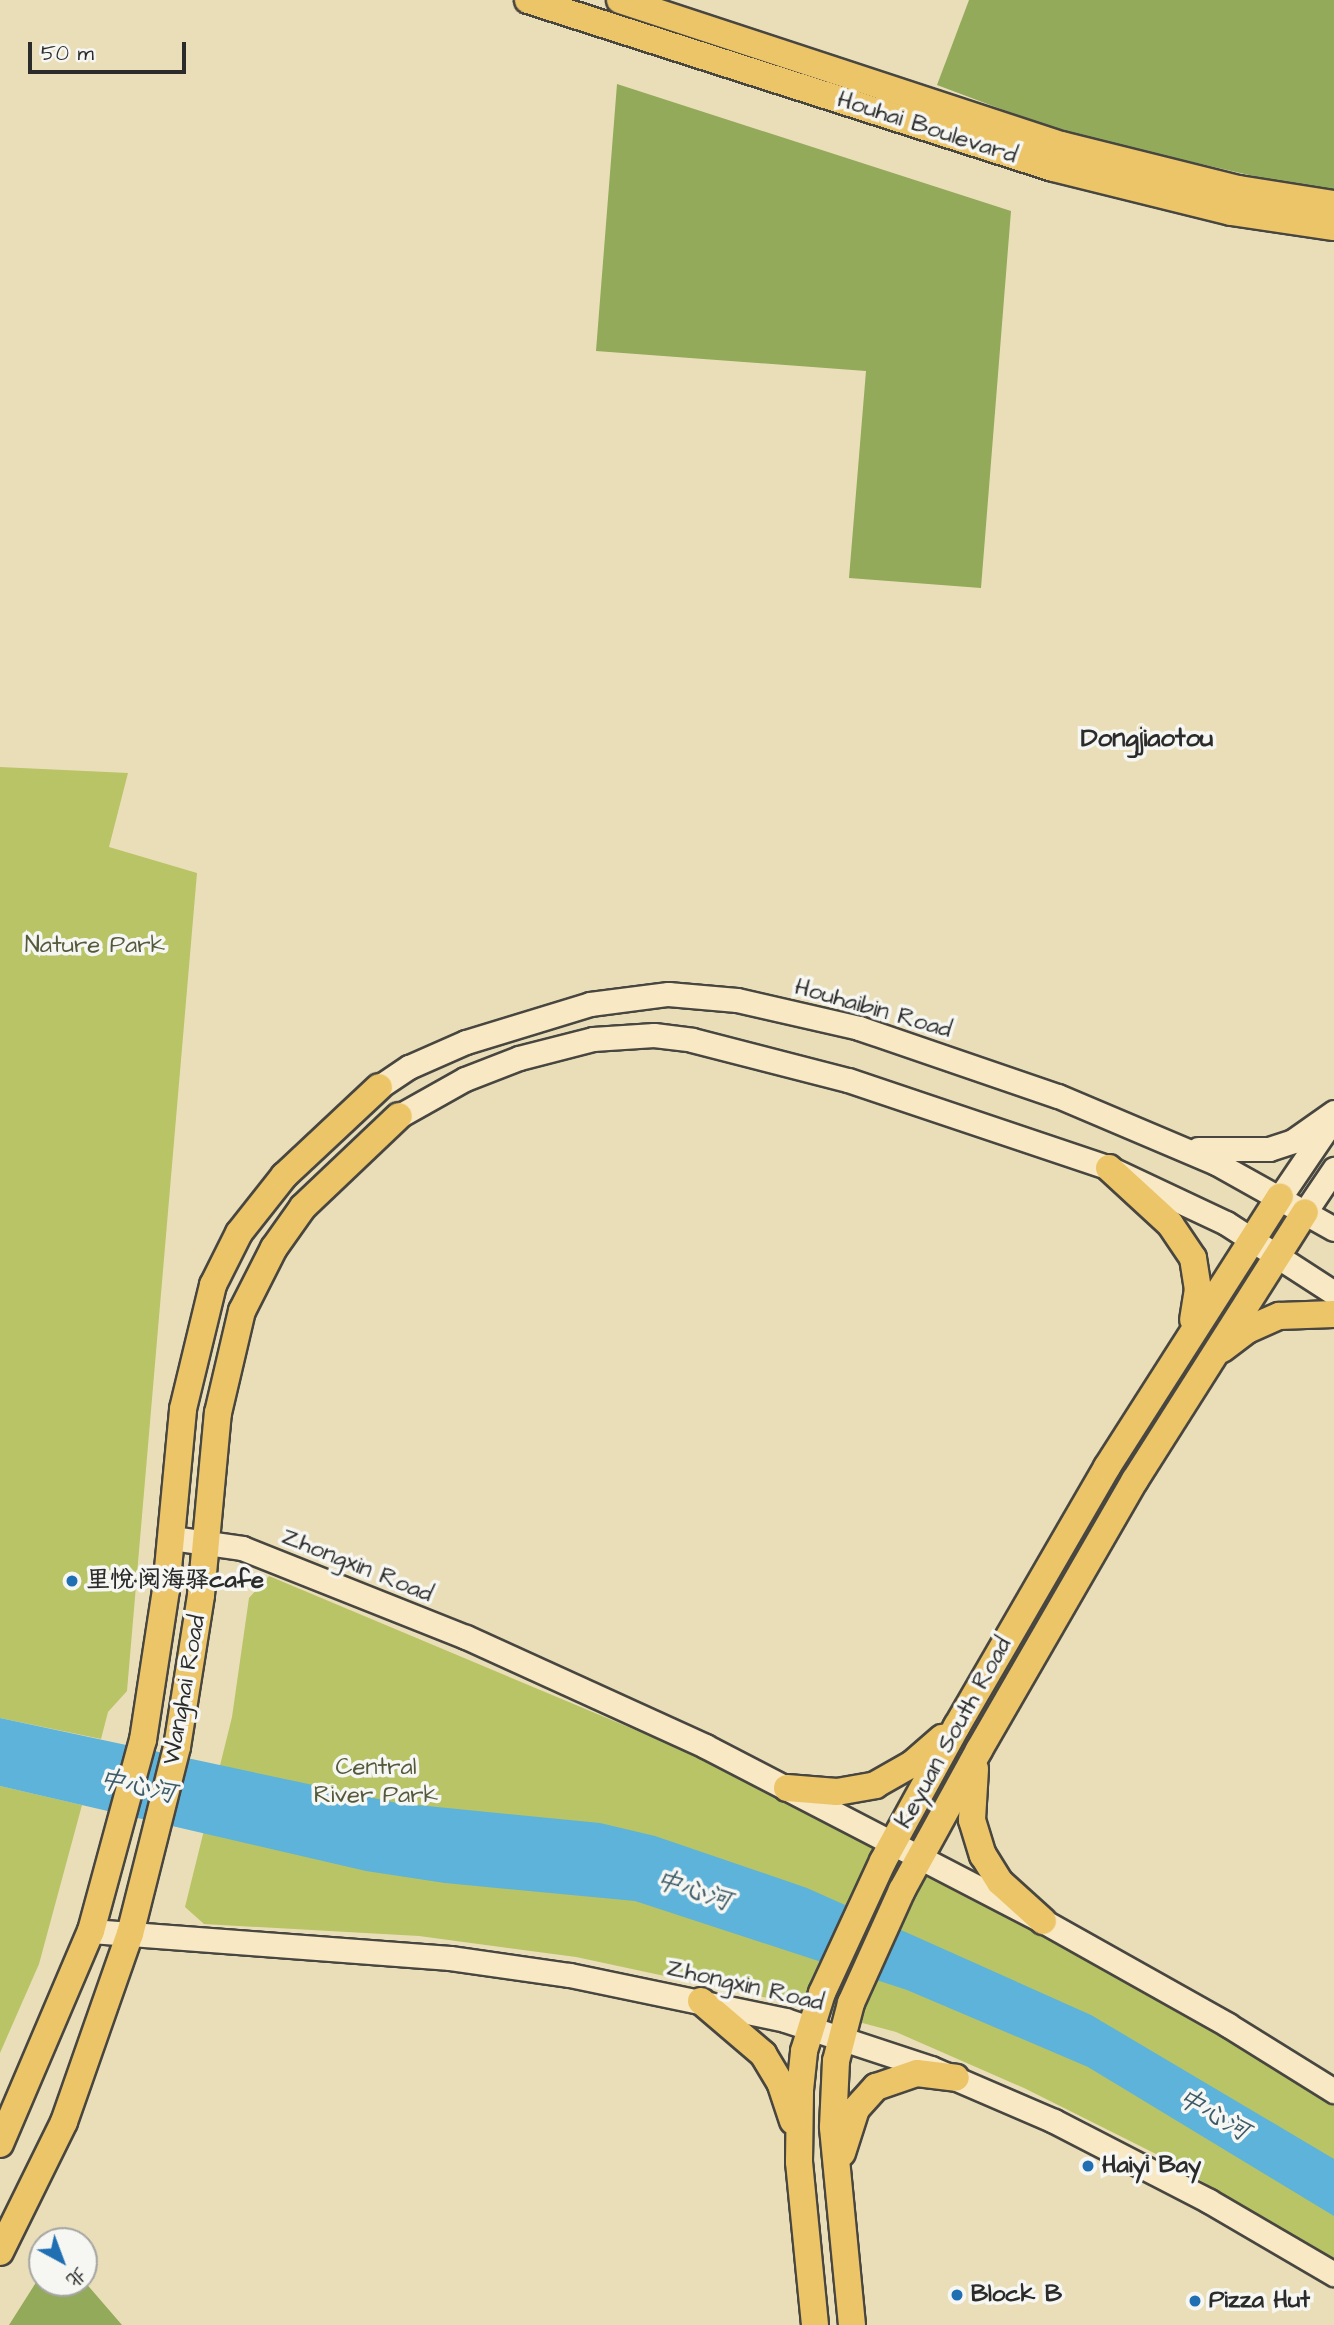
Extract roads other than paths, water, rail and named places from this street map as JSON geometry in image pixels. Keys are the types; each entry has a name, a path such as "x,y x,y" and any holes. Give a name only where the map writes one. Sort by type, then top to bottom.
{"main road":[{"name":"Houhai Boulevard","path":"528,0 1053,167 1231,212 1334,227"},
{"name":"Houhai Boulevard","path":"620,0 1062,145 1239,189 1334,204"},
{"name":"Houhaibin Road","path":"379,1087 409,1067 466,1042 590,1004 668,994 737,1000 859,1028 1058,1096 1182,1148 1280,1197 1334,1229"},
{"path":"398,1116 465,1079 519,1058 593,1039 654,1035 692,1040 848,1080 1109,1168 1252,1238 1334,1293"},
{"name":"Wanghai Road","path":"0,2144 92,1931 107,1886 143,1740 166,1590 183,1409 212,1285 239,1233 284,1176 379,1087"},
{"path":"1182,1148 1269,1149 1293,1141 1334,1112"},
{"name":"Wanghai Road","path":"0,2252 64,2122 130,1934 177,1746 208,1542 218,1413 242,1311 274,1248 303,1207 398,1116"},
{"path":"1280,1197 1334,1118"},
{"path":"1109,1168 1170,1224 1193,1258 1198,1289 1189,1335"},
{"path":"1305,1212 1334,1168"},
{"name":"Keyuan South Road","path":"814,2325 799,2162 800,2090 811,2028 822,1993 875,1877 957,1726 1189,1335 1280,1197"},
{"name":"Keyuan South Road","path":"852,2325 833,2127 840,2036 851,2003 902,1890 979,1750 1209,1359 1305,1212"},
{"path":"1209,1359 1247,1330 1270,1319 1334,1314"},
{"name":"Zhongxin Road","path":"172,1538 242,1548 466,1637 787,1788 1043,1921 1228,2025 1334,2091"},
{"path":"787,1788 837,1792 875,1785 912,1764 957,1726"},
{"path":"979,1750 971,1785 977,1839 1000,1882 1043,1921"},
{"name":"Zhongxin Road","path":"92,1931 450,1958 570,1975 701,2001 840,2036 956,2078 1137,2163 1334,2274"},
{"path":"701,2001 751,2040 770,2065 789,2106 799,2162"},
{"path":"837,2186 856,2109 876,2087 917,2073 956,2078"}],"water":[{"name":"中心河","path":"0,1718 397,1803 600,1823 655,1836 807,1888 1091,2015 1334,2159 1334,2216 1088,2067 907,1990 635,1901 445,1883 366,1871 0,1786"}],"place":[{"name":"里悦·阅海驿cafe","path":"72,1581"},
{"name":"Haiyi Bay","path":"1088,2166"},
{"name":"Block B","path":"957,2295"},
{"name":"Pizza Hut","path":"1195,2301"}],"district":[{"name":"Dongjiaotou","path":"1147,739"}],"park label":[{"name":"Nature Park","path":"95,946"},
{"name":"Central River Park","path":"376,1782"}]}
